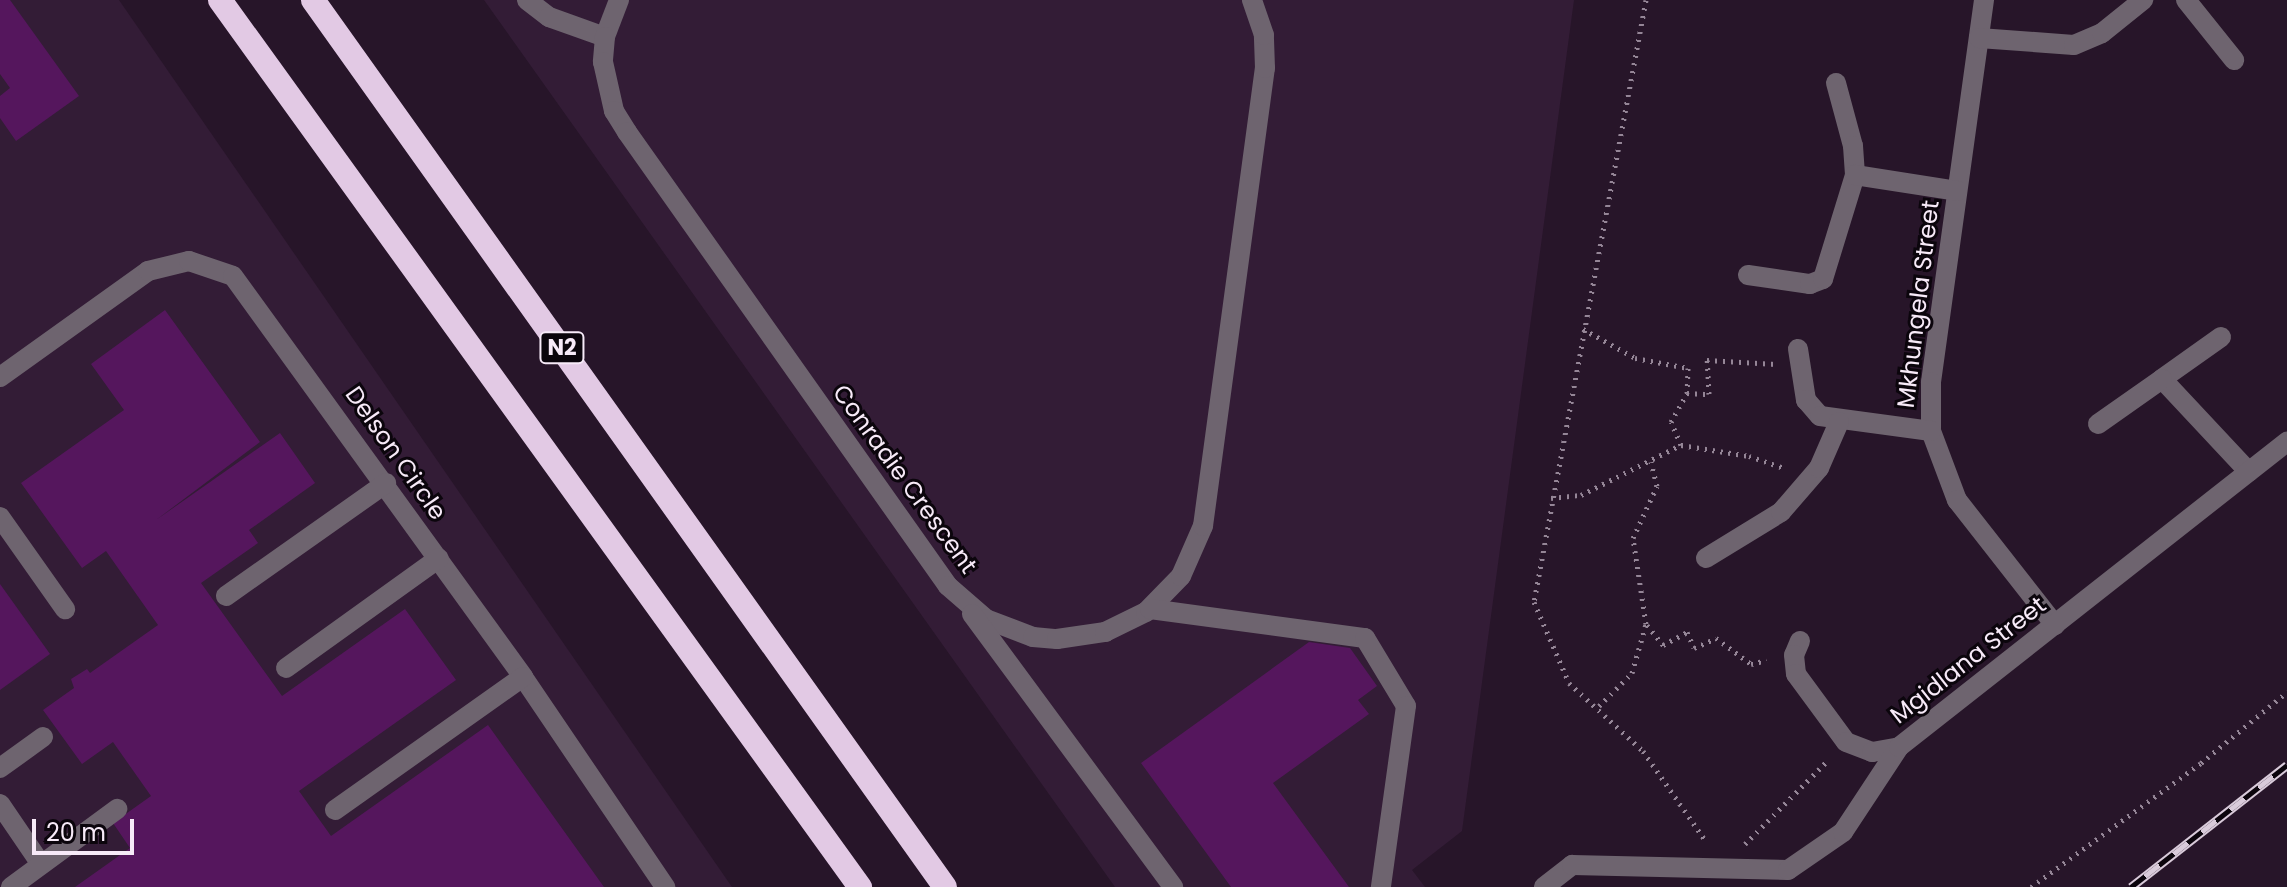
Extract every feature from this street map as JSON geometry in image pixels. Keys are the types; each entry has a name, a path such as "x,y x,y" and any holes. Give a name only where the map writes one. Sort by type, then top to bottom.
{"highway":[{"path":"220,0 860,887"},
{"name":"N2","path":"313,0 945,887"}],"street":[{"path":"527,0 549,17 605,37"},
{"name":"Conradie Crescent","path":"619,0 605,37 606,87 627,132 965,604 1008,630 1057,639 1105,632 1150,609 1181,576 1203,526 1265,68 1264,35 1252,0"},
{"name":"Mkhungela Street","path":"1984,0 1931,382 1931,431 1957,500 2055,625"},
{"path":"1979,38 2074,45 2102,33 2143,0"},
{"path":"2186,0 2234,60"},
{"path":"1748,275 1810,284 1823,279 1855,175 1853,146 1836,83"},
{"path":"1855,175 1957,191"},
{"name":"Delson Circle","path":"0,377 148,271 189,261 233,276 251,296 386,483 523,677 665,887"},
{"path":"2098,424 2221,337"},
{"path":"1798,349 1802,385 1820,416 1839,422 1931,431"},
{"path":"2162,379 2249,472"},
{"path":"1706,558 1771,522 1811,478 1839,422"},
{"name":"Mgidlana Street","path":"1544,887 1572,865 1788,870 1843,832 1899,747 2287,442"},
{"path":"226,596 386,483"},
{"path":"0,517 65,609"},
{"path":"286,668 439,558"},
{"path":"965,604 1173,887"},
{"path":"1150,609 1365,638 1406,706 1381,887"},
{"path":"1797,648 1796,674 1846,742 1872,752 1899,747"},
{"path":"335,810 523,677"},
{"path":"0,768 43,737"},
{"path":"0,804 41,864"},
{"path":"11,887 117,809"}],"path":[{"path":"1646,0 1534,602 1569,683 1599,706 1643,751 1725,869 1754,832 1846,742"},
{"path":"1583,329 1635,358 1688,368 1687,393 1671,422 1681,445"},
{"path":"1687,393 1709,394 1707,360 1776,364 1802,385"},
{"path":"1551,498 1581,495 1681,445 1749,456 1811,478"},
{"path":"1599,706 1632,673 1646,624 1633,538 1657,486 1651,462"},
{"path":"1646,624 1663,645 1687,632 1694,648 1716,638 1751,664 1797,648"},
{"path":"2031,887 2201,763 2287,692"}],"shaded area":[{"path":"0,0 119,0 732,887 0,887"},
{"path":"484,0 1574,0 1462,831 1412,870 1425,887 1115,887"}],"building":[{"path":"0,0 10,0 79,96 16,141 0,118 0,96 10,88 0,74"},
{"path":"165,310 260,442 156,520 280,433 315,483 249,530 258,543 201,583 282,696 405,609 456,680 299,791 331,836 488,725 604,887 75,887 130,848 113,823 151,796 113,742 82,764 43,710 74,688 71,679 87,669 90,673 158,625 106,551 82,568 21,483 124,410 91,364"},
{"path":"0,584 50,654 0,690"},
{"path":"1309,642 1350,648 1377,686 1358,700 1369,714 1273,783 1349,887 1231,887 1141,763"}],"railway":[{"path":"2131,887 2287,765"}]}
